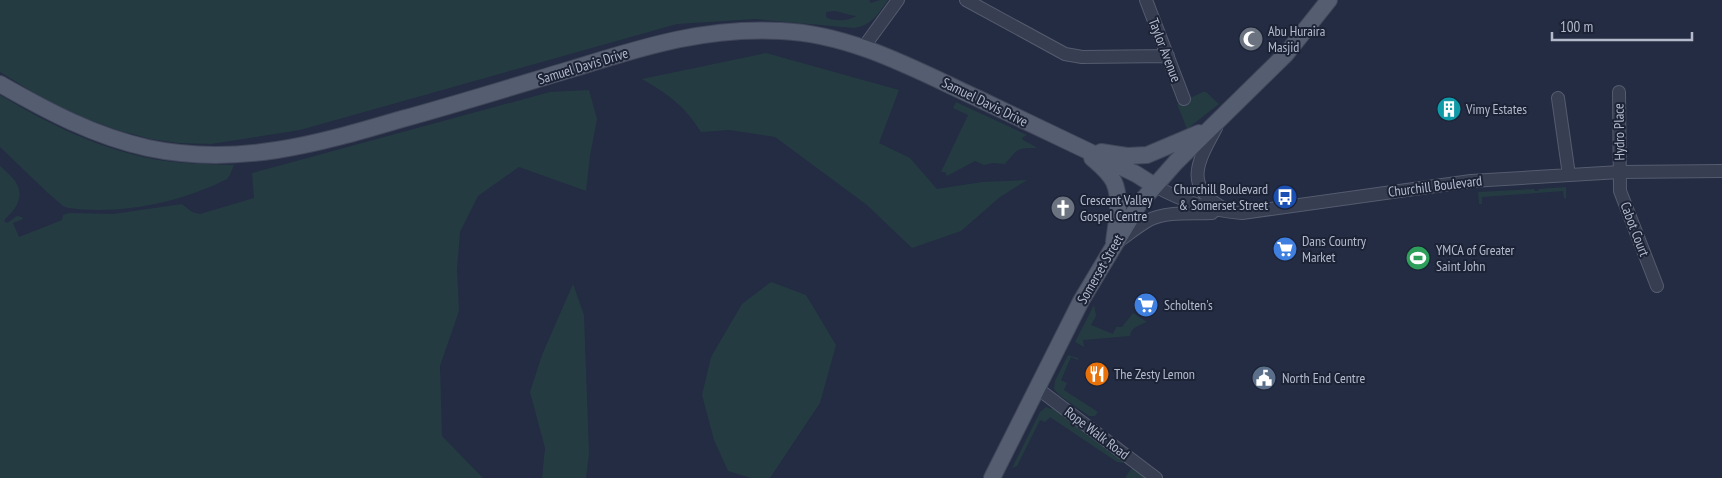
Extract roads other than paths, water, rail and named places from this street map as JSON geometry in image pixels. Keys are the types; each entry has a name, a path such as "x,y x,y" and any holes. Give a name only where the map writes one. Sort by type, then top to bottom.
{"main road":[{"name":"Somerset Street","path":"992,478 1082,301 1139,204 1209,129 1286,54 1329,0"},
{"name":"Samuel Davis Drive","path":"0,84 68,121 112,138 149,148 185,154 238,155 289,149 326,140 496,92 622,53 695,35 740,30 784,31 824,36 863,48 908,66 1136,174 1155,186"},
{"path":"1084,149 1127,156 1148,155 1209,129"},
{"path":"1084,149 1114,182 1117,196 1114,244"}],"street":[{"path":"863,48 898,0"},
{"path":"966,0 1065,54 1082,56 1168,56"},
{"name":"Taylor Avenue","path":"1146,0 1184,99"},
{"name":"Hydro Place","path":"1619,92 1620,172"},
{"path":"1558,98 1569,175"},
{"path":"1222,117 1201,154 1198,162 1197,177 1203,191 1210,199 1232,212"},
{"name":"Churchill Boulevard","path":"1155,186 1206,208 1232,212 1250,212 1468,182 1620,172 1722,171"},
{"name":"Cabot Court","path":"1620,172 1620,191 1657,286"},
{"path":"1114,244 1148,220 1156,217 1175,214 1232,212"},
{"name":"Rope Walk Road","path":"1037,388 1156,478"}],"place":[{"name":"Abu Huraira Masjid","path":"1251,39"},
{"name":"Vimy Estates","path":"1449,109"},
{"name":"Churchill Boulevard & Somerset Street","path":"1285,197"},
{"name":"Crescent Valley Gospel Centre","path":"1063,208"},
{"name":"Dans Country Market","path":"1285,249"},
{"name":"YMCA of Greater Saint John","path":"1418,258"},
{"name":"Scholten's","path":"1146,305"},
{"name":"The Zesty Lemon","path":"1097,374"},
{"name":"North End Centre","path":"1264,378"}]}
